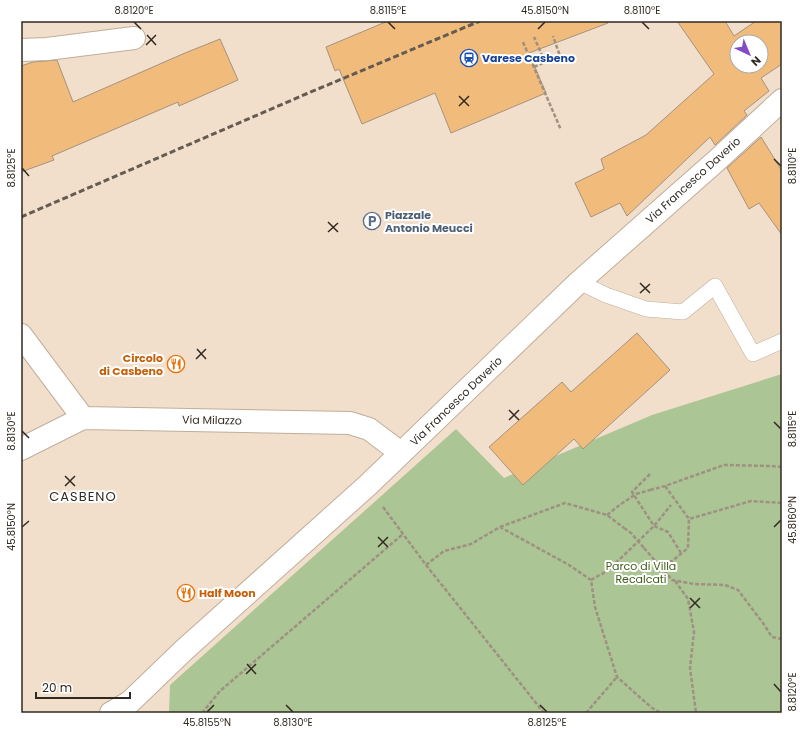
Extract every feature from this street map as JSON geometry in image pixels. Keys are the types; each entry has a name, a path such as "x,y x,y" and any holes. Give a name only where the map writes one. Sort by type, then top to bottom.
{"street":[{"path":"21,50 47,49 134,38"},
{"name":"Via Francesco Daverio","path":"111,713 133,708 184,650 368,485 579,282 715,162 782,100"},
{"path":"21,335 83,418"},
{"name":"Via Milazzo","path":"21,450 83,418 350,423 369,429 401,453"}],"lane":[{"path":"579,282 606,295 646,309 683,312 715,286 753,354 782,340"}],"path":[{"path":"534,67 560,56 553,36"},
{"path":"534,37 545,62"},
{"path":"523,42 561,130"},
{"path":"607,515 636,494 665,486 724,465 782,467"},
{"path":"650,474 632,492 654,526 668,532 681,553"},
{"path":"368,485 426,565 544,713"},
{"path":"657,564 672,560 688,548 689,519 665,486"},
{"path":"689,519 752,501 782,502"},
{"path":"426,565 444,551 471,544 500,527 565,503 607,515 630,533 672,580 694,584 725,585 738,590 763,622 772,637 782,639"},
{"path":"591,580 605,572 654,526 671,506"},
{"path":"500,527 569,565 591,580 595,607 617,678 652,708 661,713"},
{"path":"202,713 220,691 403,534"},
{"path":"674,580 688,599 694,632 690,668 696,713"},
{"path":"586,713 617,678"}],"green space":[{"name":"Parco di Villa Recalcati","path":"782,374 782,713 169,713 170,685 456,429 504,478 652,415"}],"building":[{"path":"388,21 608,21 608,23 529,53 546,93 451,133 435,93 362,124 339,69 335,71 326,47"},
{"path":"677,21 725,21 733,34 729,34 729,74 767,74 761,78 769,91 744,111 747,115 715,145 710,137 627,216 620,203 591,217 575,183 604,169 601,159 646,135 714,74"},
{"path":"756,21 782,21 782,64 769,73 769,34 737,34"},
{"path":"220,39 238,80 179,106 178,102 52,156 54,160 21,172 21,66 33,62 57,60 73,102"},
{"path":"761,137 782,171 782,235 759,203 749,209 727,168"},
{"path":"637,333 670,370 583,449 574,439 523,485 489,447 562,382 571,392"}],"railway":[{"path":"21,217 480,21"}],"place":[{"name":"Varese Casbeno","path":"469,58"},
{"name":"Piazzale Antonio Meucci","path":"372,221"},
{"name":"Circolo di Casbeno","path":"176,364"},
{"name":"Half Moon","path":"186,593"}],"district":[{"name":"CASBENO","path":"83,496"}]}
